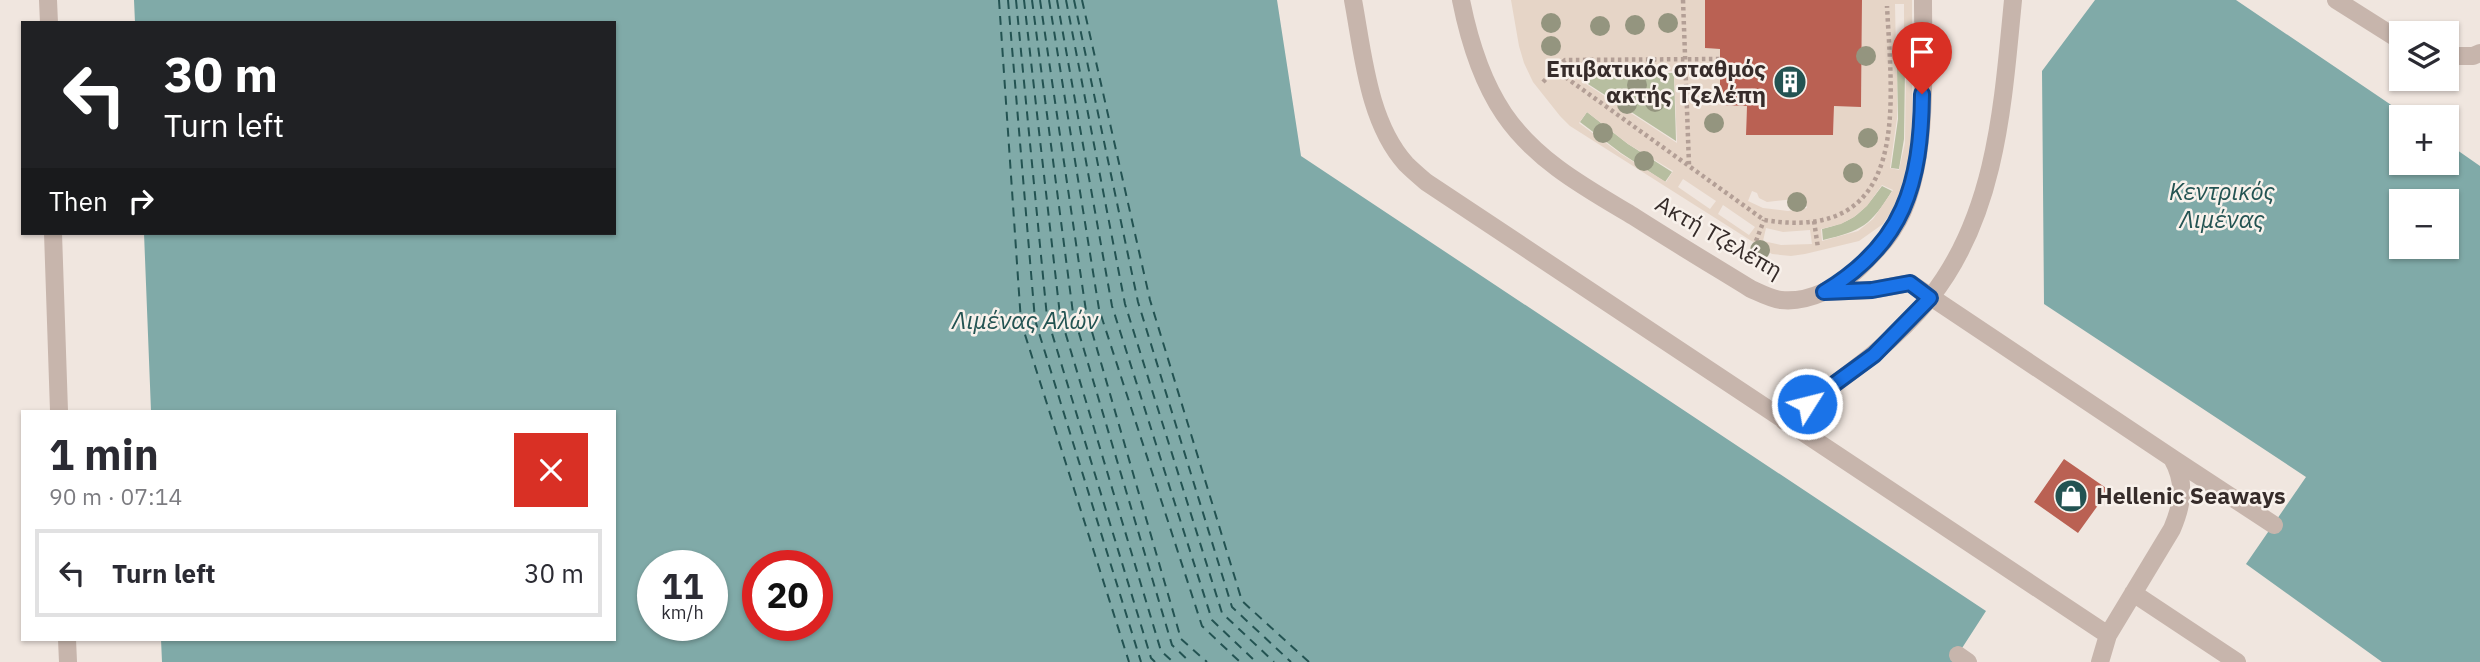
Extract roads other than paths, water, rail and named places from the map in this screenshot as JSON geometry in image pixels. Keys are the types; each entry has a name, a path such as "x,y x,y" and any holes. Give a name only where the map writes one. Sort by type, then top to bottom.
{"street":[{"path":"48,0 49,21"},
{"path":"1353,0 1376,106 1387,135 1405,162 1426,183 2108,635"},
{"name":"Ακτή Τζελέπη","path":"1461,0 1467,28 1486,84 1505,115 1532,148 1570,177 1751,289 1780,300 1801,299 1824,292 1849,277 1894,228 1913,183 1922,117 1923,0"},
{"path":"1784,421 1874,355 1930,298 1956,258 1974,218 1995,152 2013,0"},
{"path":"2336,0 2389,33"},
{"path":"2459,56 2480,53"},
{"path":"53,235 59,410"},
{"path":"1824,292 1872,290 1910,283 2274,525"},
{"path":"2100,662 2108,635 2172,529 2179,512 2183,491 2180,472 2172,458"},
{"path":"2133,593 2237,662"},
{"path":"67,641 68,662"}],"water":[{"name":"Λιμένας Αλών","path":"134,0 1277,0 1301,156 1986,611 1953,662 162,662 161,641 616,641 616,410 151,410 144,235 616,235 616,21 135,21"},
{"name":"Κεντρικός Λιμένας","path":"2095,0 2236,0 2391,105 2389,105 2389,175 2459,175 2459,151 2480,166 2480,662 2382,662 2246,564 2306,477 2044,304 2042,71"}],"place":[{"name":"Επιβατικός σταθμός ακτής Τζελέπη","path":"1790,82"},
{"name":"Hellenic Seaways","path":"2071,496"}]}
